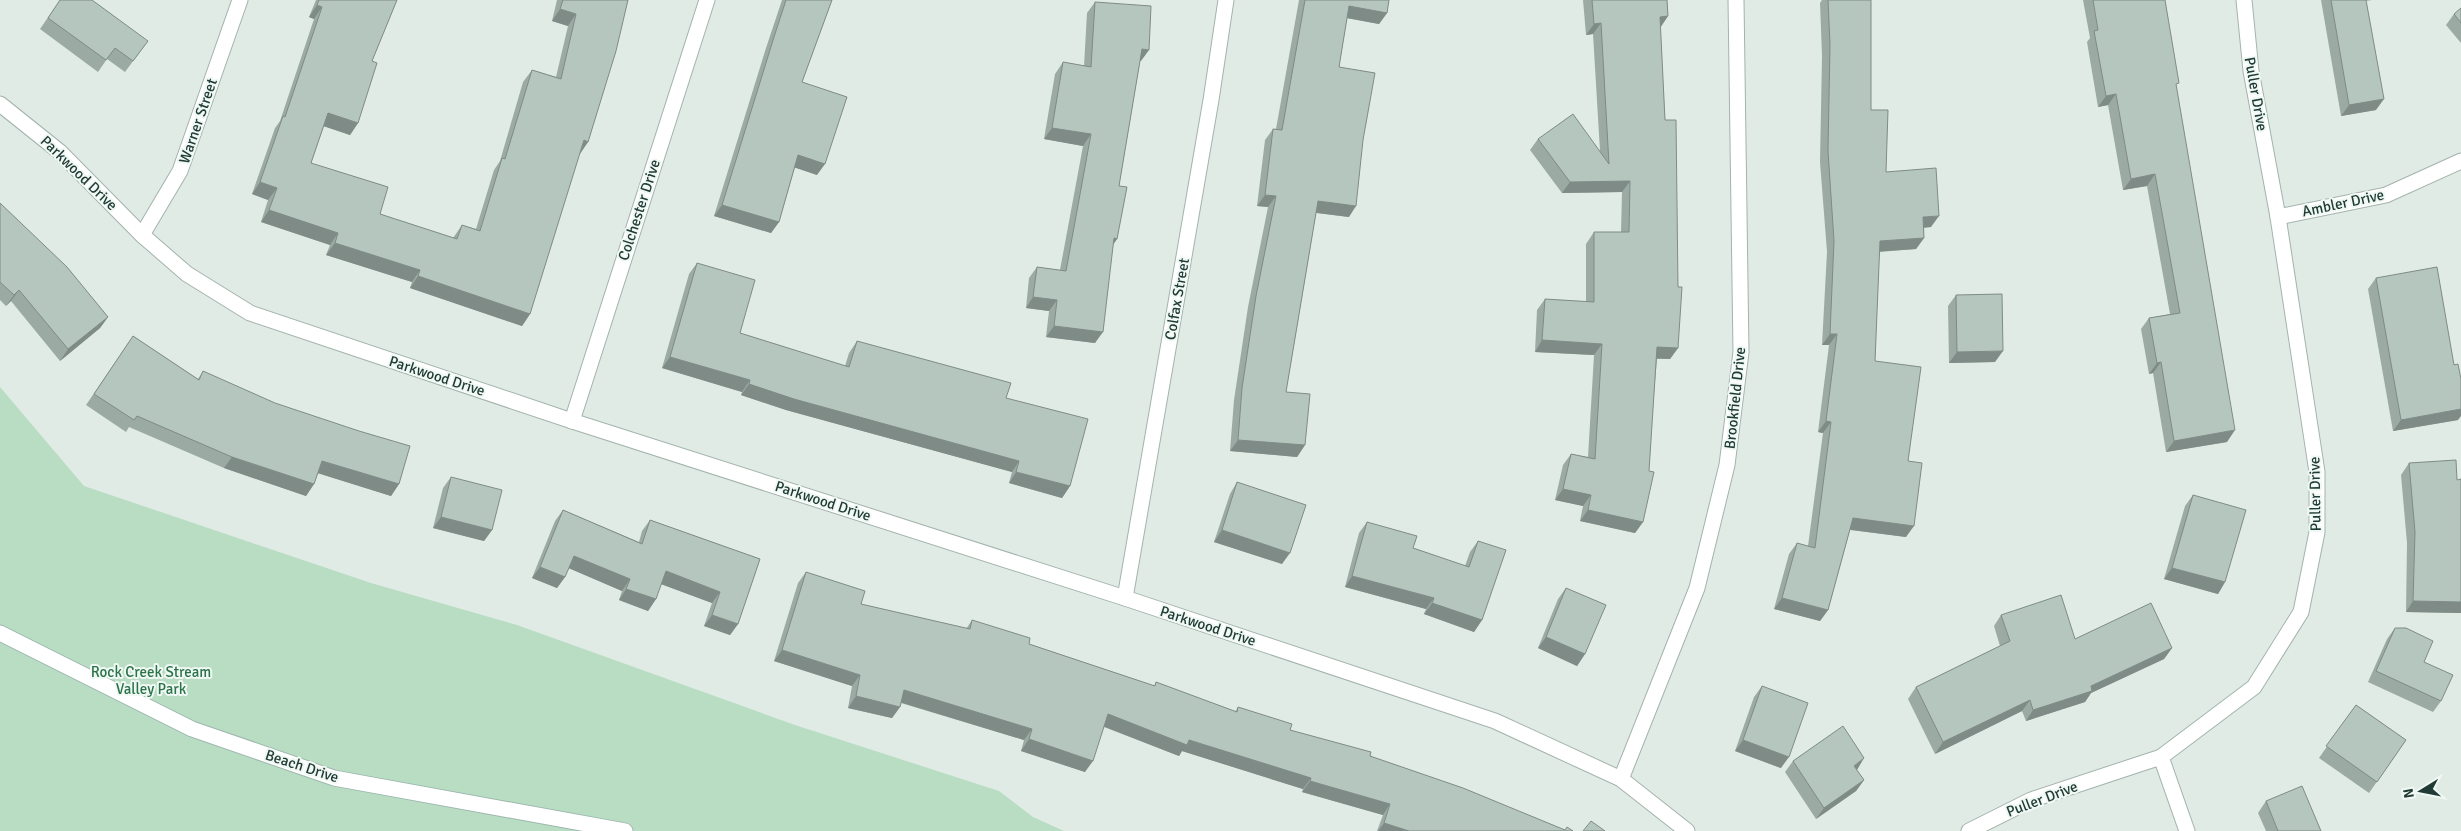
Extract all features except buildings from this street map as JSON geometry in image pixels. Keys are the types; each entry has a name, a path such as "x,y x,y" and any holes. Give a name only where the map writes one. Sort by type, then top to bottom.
{"street":[{"name":"Warner Street","path":"142,235 180,171 240,0"},
{"name":"Colchester Drive","path":"572,421 707,0"},
{"name":"Colfax Street","path":"1125,598 1210,110 1226,0"},
{"name":"Brookfield Drive","path":"1621,779 1697,588 1727,465 1741,352 1736,0"},
{"name":"Puller Drive","path":"1969,831 2031,800 2161,757 2254,687 2301,612 2317,532 2317,472 2278,217 2250,71 2244,0"},
{"name":"Parkwood Drive","path":"0,104 60,152 142,235 187,274 250,313 572,421 1125,598 1495,721 1621,779 1687,831"},
{"name":"Ambler Drive","path":"2278,217 2386,195 2461,161"},
{"name":"Beach Drive","path":"0,633 192,729 334,778 625,831"},
{"path":"2161,757 2187,831"}],"green space":[{"name":"Rock Creek Stream Valley Park","path":"0,387 84,486 371,583 517,625 795,725 999,791 1033,817 1064,831 0,831"}]}
